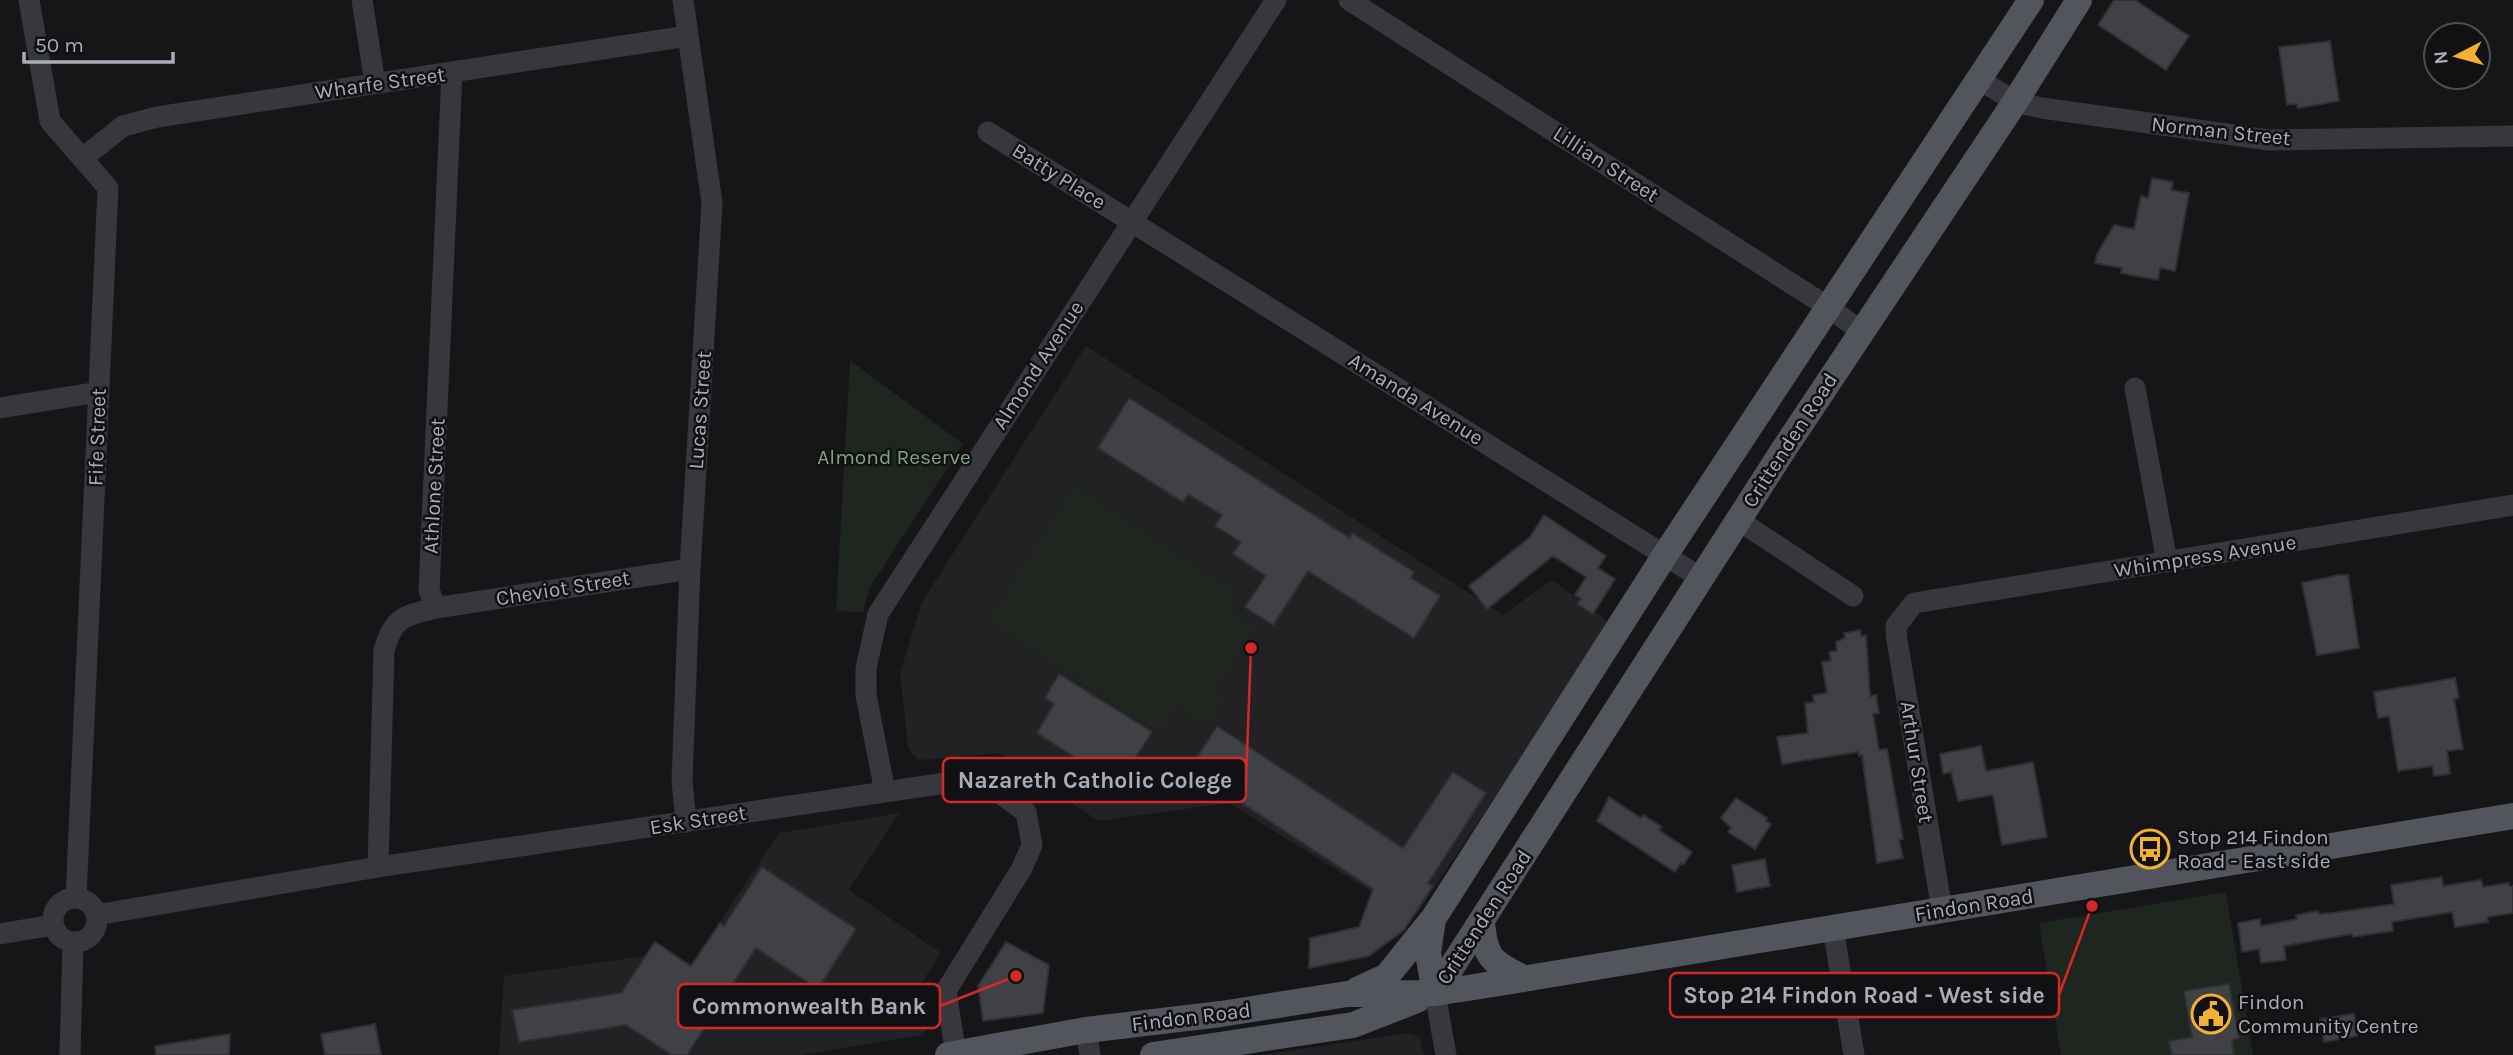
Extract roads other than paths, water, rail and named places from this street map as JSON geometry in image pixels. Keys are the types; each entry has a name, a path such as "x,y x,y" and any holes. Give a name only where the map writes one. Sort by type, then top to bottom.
{"main road":[{"name":"Crittenden Road","path":"1435,993 1428,953 1433,919 1665,555 2031,0"},
{"name":"Crittenden Road","path":"1435,993 1738,520 2015,102 2079,0"},
{"name":"Findon Road","path":"953,1055 1088,1042 1222,1014 1350,994 1435,993 2513,816"},
{"path":"1350,994 1387,976 1433,919"},
{"path":"1482,920 1483,944 1488,954 1497,964 1524,978"},
{"name":"Findon Road","path":"1153,1055 1353,1025 1435,993"},
{"path":"1202,1048 1222,1014"}],"street":[{"name":"Fife Street","path":"29,0 50,121 61,138 83,158 108,188 76,898"},
{"path":"362,0 375,83"},
{"name":"Lucas Street","path":"682,0 712,202 690,569 682,781 686,822"},
{"name":"Almond Avenue","path":"885,792 866,695 866,667 878,614 1276,0"},
{"name":"Lillian Street","path":"1349,0 1828,306 1861,331"},
{"name":"Wharfe Street","path":"83,158 123,126 134,123 375,83 688,36"},
{"name":"Athlone Street","path":"436,608 429,590 452,72"},
{"name":"Norman Street","path":"1979,79 2015,102 2042,108 2269,140 2513,136"},
{"name":"Batty Place","path":"988,132 1131,221"},
{"name":"Amanda Avenue","path":"1131,221 1701,578"},
{"path":"2135,388 2167,562"},
{"path":"0,408 99,392"},
{"name":"Whimpress Avenue","path":"1902,615 1914,603 2513,505"},
{"path":"1738,520 1853,596"},
{"name":"Cheviot Street","path":"436,608 690,569"},
{"path":"378,867 384,650 391,629 404,616 436,608"},
{"name":"Arthur Street","path":"1902,615 1896,626 1897,640 1942,910"},
{"name":"Esk Street","path":"96,915 378,867 966,780 985,783 1026,812 1031,826 1032,845 1022,868 946,991 953,1055"},
{"path":"76,898 91,904 97,924 91,936 73,943 57,934 52,925 57,905 76,898"},
{"path":"0,934 52,925"},
{"path":"1833,928 1854,1055"},
{"path":"70,1055 73,943"},
{"path":"1435,993 1446,1055"}],"place":[{"name":"Nazareth Catholic Colege","path":"1251,648"},
{"name":"Stop 214 Findon Road - East side","path":"2150,849"},
{"name":"Stop 214 Findon Road - West side","path":"2092,906"},
{"name":"Commonwealth Bank","path":"1016,976"},
{"name":"Findon Community Centre","path":"2211,1014"}],"park label":[{"name":"Almond Reserve","path":"894,457"}]}
